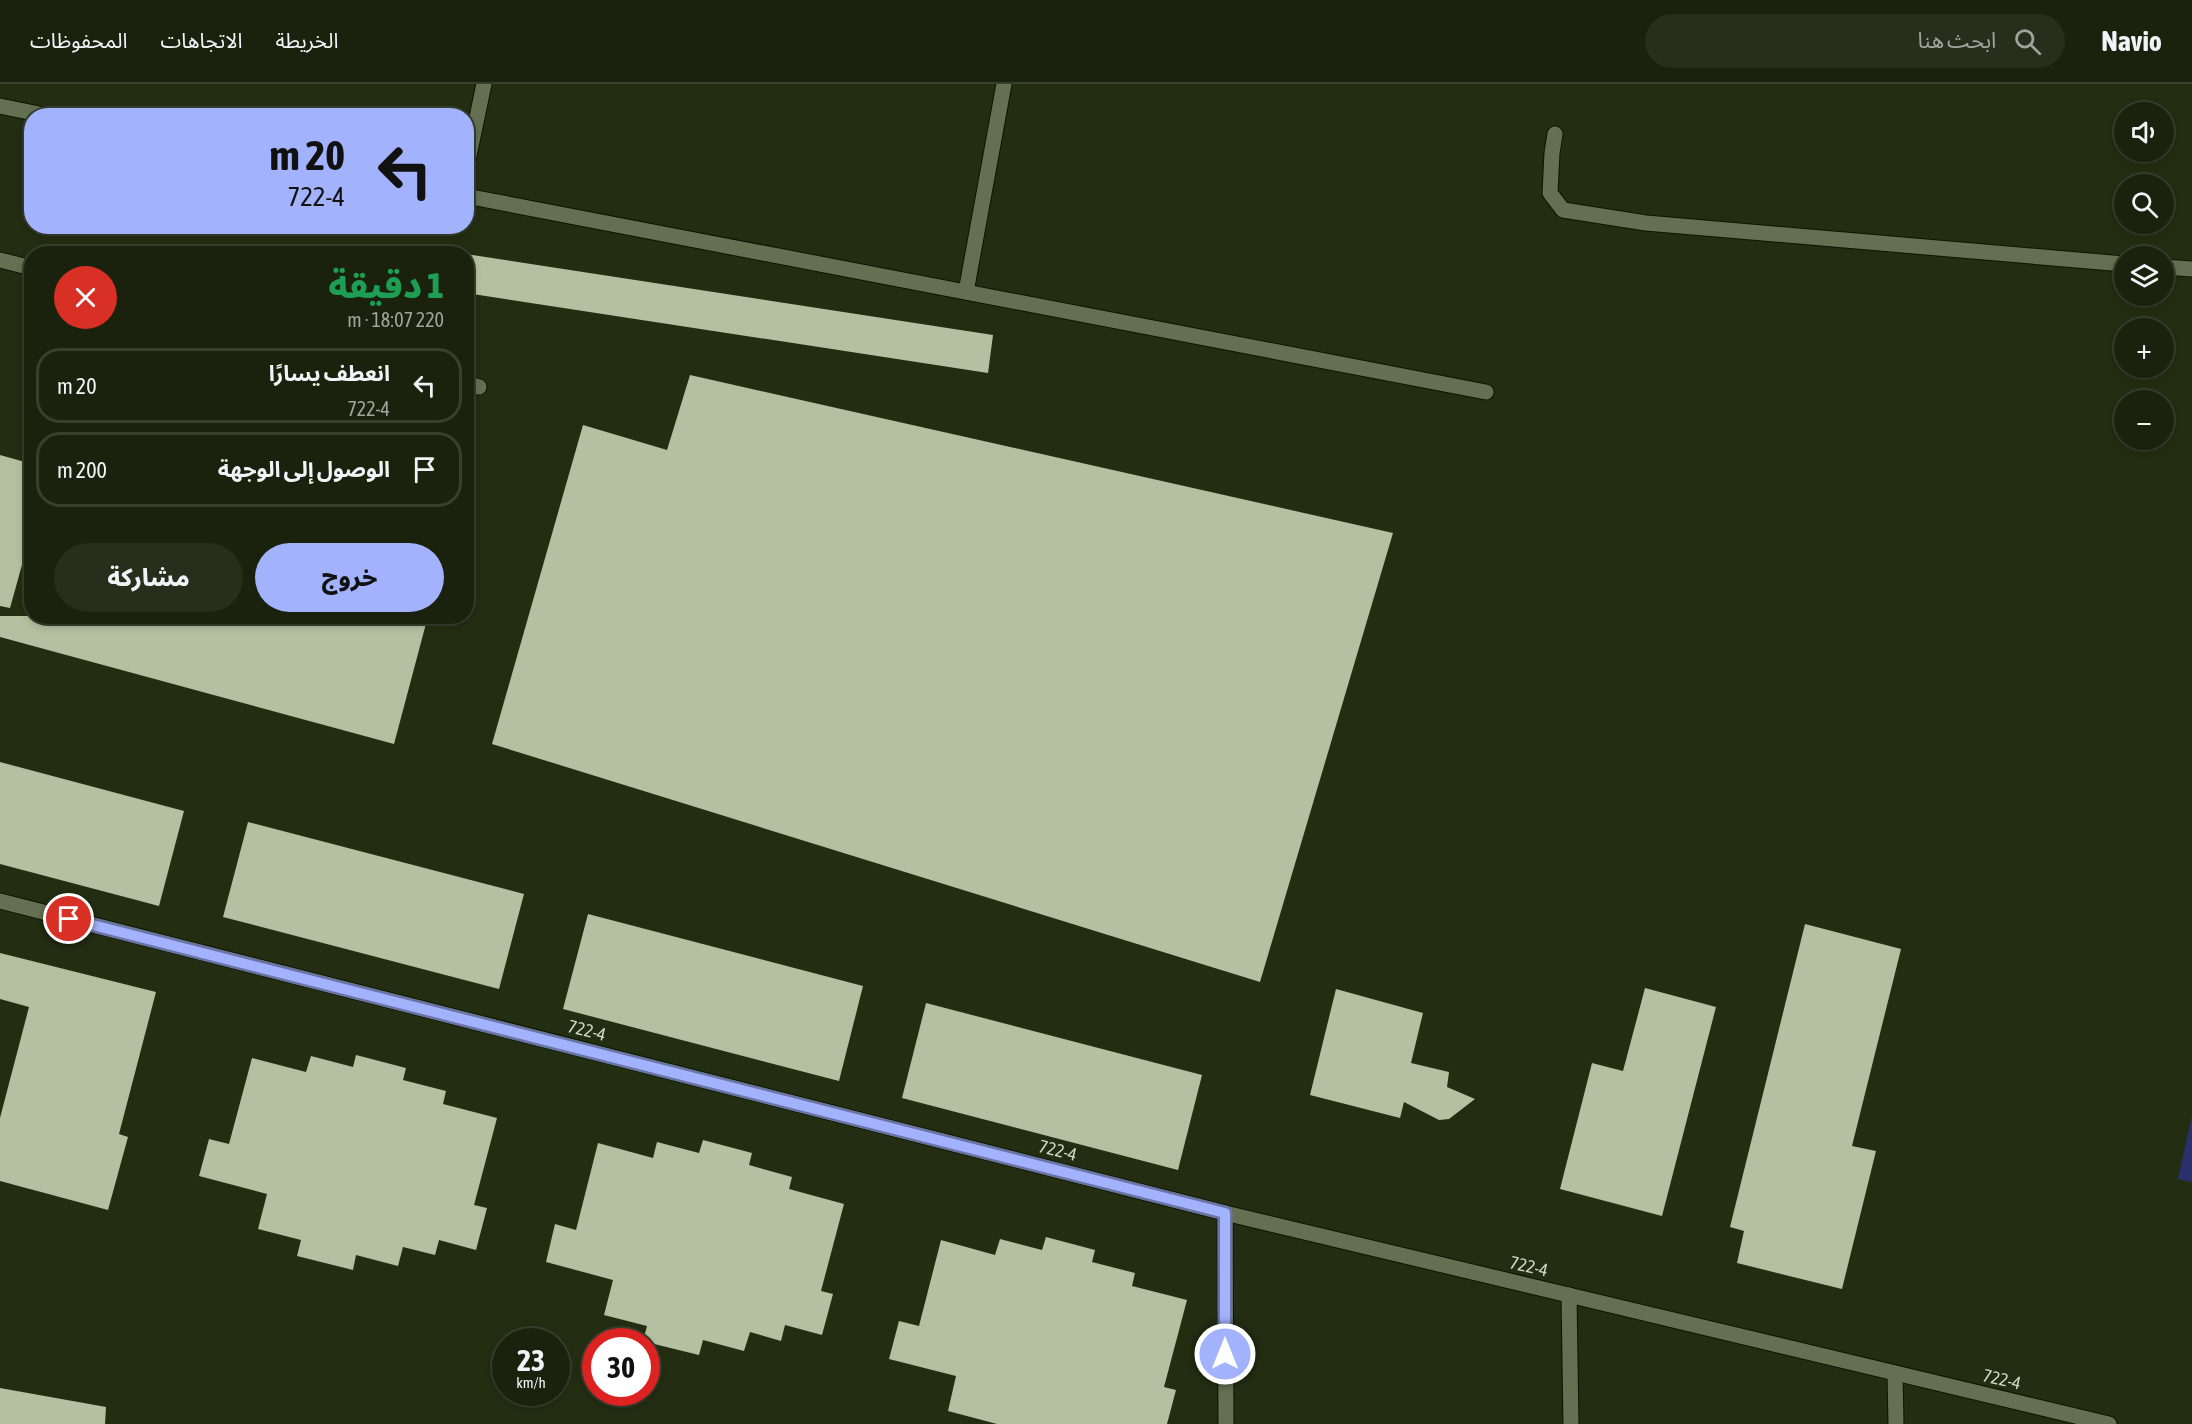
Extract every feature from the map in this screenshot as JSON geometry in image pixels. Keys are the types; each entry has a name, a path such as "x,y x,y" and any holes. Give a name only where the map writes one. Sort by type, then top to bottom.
{"street":[{"path":"474,132 484,84"},
{"path":"966,292 1004,84"},
{"path":"0,106 24,111"},
{"path":"1555,134 1550,193 1563,210 1646,223 2114,263"},
{"path":"474,198 1486,392"},
{"path":"0,260 24,266"},
{"path":"2174,268 2192,269"},
{"name":"722-4","path":"0,901 1225,1213 2109,1424"},
{"path":"1225,1213 1226,1424"},
{"path":"1569,1295 1571,1424"},
{"path":"1895,1373 1896,1424"}],"shaded area":[{"path":"2192,1115 2192,1182 2178,1179"}],"building":[{"path":"474,255 993,335 988,373 474,294"},
{"path":"690,375 1393,533 1260,982 492,744 583,425 667,450"},
{"path":"0,455 24,462 24,558 10,608 0,606"},
{"path":"0,616 24,616 24,624 426,624 394,744 0,637"},
{"path":"0,762 184,811 159,906 0,864"},
{"path":"248,822 524,894 499,989 223,917"},
{"path":"588,914 863,986 839,1081 563,1009"},
{"path":"1805,924 1901,949 1852,1146 1876,1151 1842,1289 1737,1263 1744,1231 1730,1227"},
{"path":"0,953 156,992 119,1134 128,1137 108,1210 0,1181 0,1118 29,1007 0,999"},
{"path":"1645,988 1716,1007 1662,1216 1560,1189 1592,1063 1623,1071"},
{"path":"1336,989 1423,1013 1411,1063 1449,1072 1447,1087 1475,1099 1449,1119 1439,1120 1404,1102 1400,1118 1310,1095"},
{"path":"926,1003 1202,1075 1178,1170 902,1098"},
{"path":"356,1055 406,1068 403,1080 446,1091 443,1104 497,1118 474,1205 487,1208 476,1250 439,1240 435,1255 403,1247 398,1266 356,1255 353,1270 297,1256 301,1240 258,1229 267,1194 199,1176 209,1139 229,1144 252,1058 306,1072 311,1056 353,1067"},
{"path":"703,1140 752,1153 749,1165 792,1177 789,1189 844,1204 821,1291 833,1294 822,1335 785,1325 781,1341 750,1332 744,1351 703,1340 699,1355 660,1345 660,1328 646,1328 647,1326 604,1315 613,1280 546,1262 555,1224 576,1230 598,1143 653,1158 657,1142 699,1153"},
{"path":"1046,1237 1095,1250 1092,1262 1135,1273 1132,1286 1187,1300 1164,1387 1176,1390 1167,1424 997,1424 948,1411 956,1376 889,1359 899,1321 919,1326 941,1240 995,1255 1000,1239 1042,1250"},
{"path":"0,1388 106,1407 105,1424 0,1424"}],"route":[{"path":"69,919 1225,1213 1225,1354"}]}
